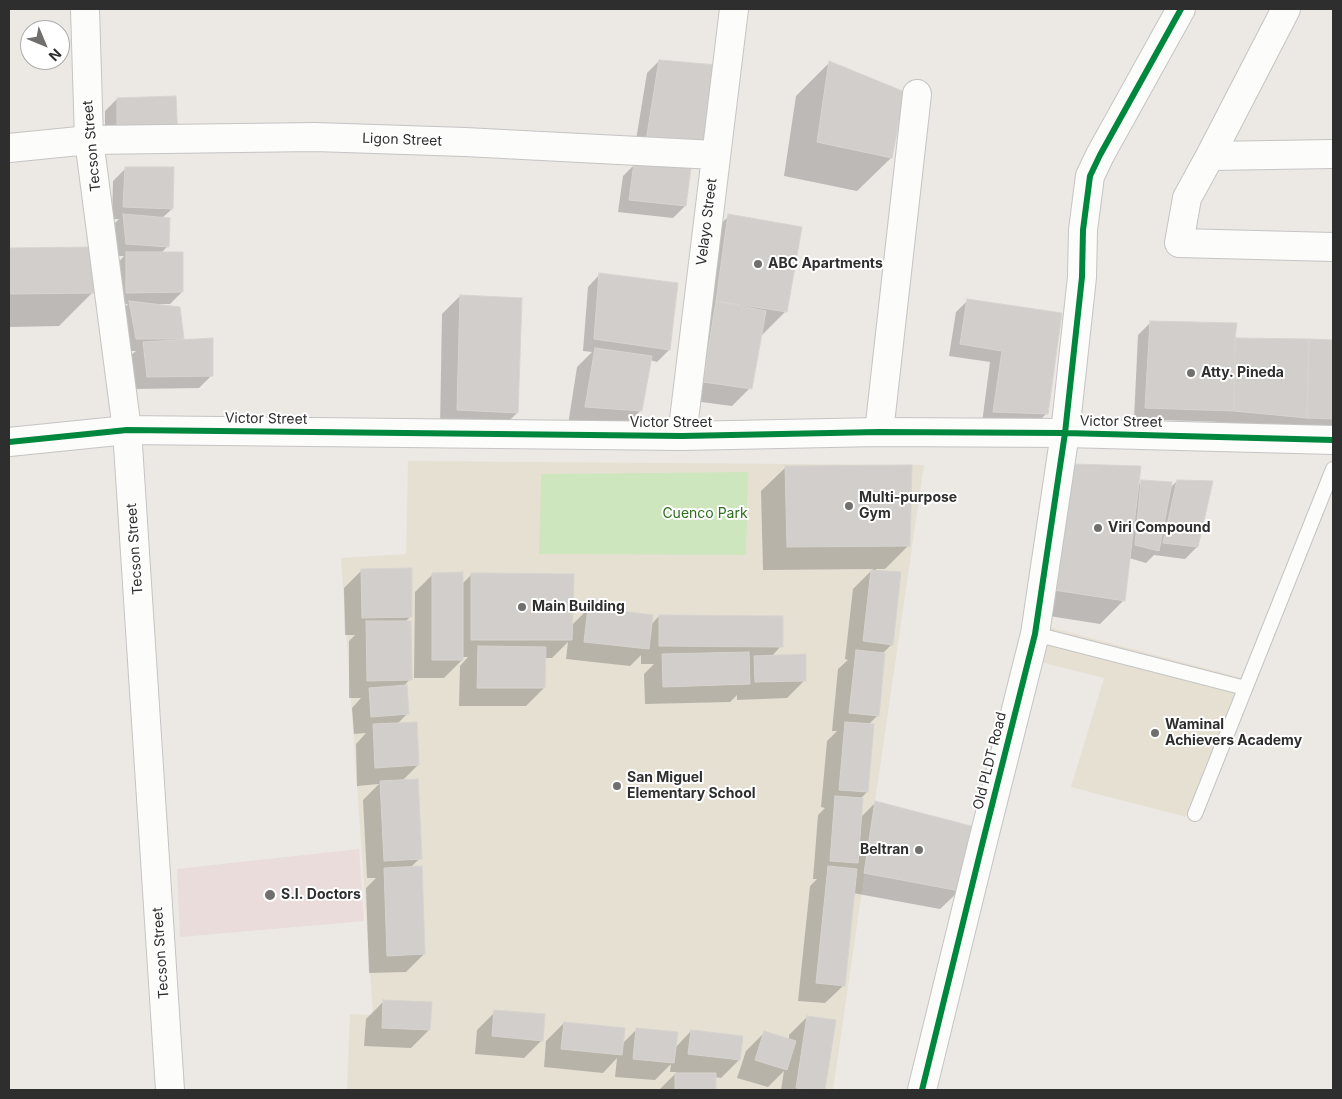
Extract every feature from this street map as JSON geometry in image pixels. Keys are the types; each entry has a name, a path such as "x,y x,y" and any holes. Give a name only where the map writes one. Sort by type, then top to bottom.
{"street":[{"name":"Tecson Street","path":"85,9 88,140 127,430 170,1090"},
{"name":"Velayo Street","path":"682,436 734,9"},
{"name":"Old PLDT Road","path":"922,1090 1035,634 1064,434 1082,277 1083,230 1090,176 1181,9"},
{"path":"1286,9 1187,198 1179,243 1333,247"},
{"path":"879,432 917,94"},
{"name":"Ligon Street","path":"9,148 88,140 316,137 466,142 715,155"},
{"path":"1210,156 1333,154"},
{"name":"Victor Street","path":"9,442 127,430 682,436 879,432 1333,440"}],"lane":[{"path":"1194,814 1333,469"},
{"path":"1035,634 1245,688"}],"shaded area":[{"name":"San Miguel Elementary School","path":"408,461 924,465 833,1090 347,1090 350,1014 373,1015 341,558 406,554"},
{"name":"Waminal Achievers Academy","path":"1045,626 1246,679 1186,817 1071,787 1104,678 1040,662"},
{"name":"S.I. Doctors","path":"359,849 364,921 180,937 177,869"}],"green space":[{"name":"Cuenco Park","path":"748,472 746,555 539,554 541,474"}],"building":[{"path":"659,60 717,65 706,145 646,141"},
{"path":"829,61 905,92 892,158 817,142"},
{"path":"176,96 178,139 117,134 117,98"},
{"path":"634,163 691,168 686,206 629,200"},
{"path":"125,167 174,167 173,209 123,207"},
{"path":"123,214 170,218 169,247 126,244"},
{"name":"ABC Apartments","path":"728,214 802,227 787,312 716,301"},
{"path":"91,247 94,293 9,294 9,248"},
{"path":"126,252 183,252 183,292 126,293"},
{"path":"599,273 678,283 670,350 594,339"},
{"path":"460,295 522,298 518,413 457,410"},
{"path":"967,299 1062,313 1048,414 993,412 1002,351 960,344"},
{"path":"129,301 180,307 184,339 136,339"},
{"path":"716,301 766,311 752,389 703,382"},
{"name":"Atty. Pineda","path":"1150,321 1237,323 1234,411 1145,408"},
{"path":"213,338 213,376 147,377 143,342"},
{"path":"1235,338 1309,339 1307,418 1234,411"},
{"path":"1309,339 1333,340 1333,419 1307,418"},
{"path":"595,348 652,356 642,411 585,407"},
{"name":"Viri Compound","path":"1071,464 1141,466 1125,601 1054,590"},
{"name":"Multi-purpose Gym","path":"912,465 910,546 787,547 785,466"},
{"path":"1141,480 1172,482 1159,551 1135,545"},
{"path":"1177,480 1213,481 1198,547 1163,543"},
{"path":"412,568 412,617 362,618 361,569"},
{"path":"871,570 901,572 893,645 863,641"},
{"path":"463,572 463,660 432,660 432,573"},
{"name":"Main Building","path":"471,573 574,574 572,640 471,640"},
{"path":"588,607 653,615 649,649 584,642"},
{"path":"659,615 783,616 783,647 659,646"},
{"path":"366,621 411,621 412,680 367,681"},
{"path":"478,646 546,647 545,688 477,688"},
{"path":"856,650 885,653 879,716 849,713"},
{"path":"749,652 750,684 663,687 662,654"},
{"path":"806,654 806,681 755,682 754,656"},
{"path":"407,685 409,714 371,717 369,688"},
{"path":"417,722 419,765 375,768 373,724"},
{"path":"845,722 874,724 868,792 839,790"},
{"path":"418,779 422,859 384,861 380,781"},
{"path":"835,796 863,798 858,863 830,861"},
{"name":"Beltran","path":"875,801 975,827 960,891 864,873"},
{"path":"422,866 425,954 387,956 384,868"},
{"path":"828,866 857,869 845,986 816,983"},
{"path":"383,1000 432,1002 430,1030 382,1028"},
{"path":"494,1010 545,1014 543,1041 492,1036"},
{"path":"807,1016 836,1020 825,1090 796,1088"},
{"path":"564,1022 625,1028 622,1055 561,1049"},
{"path":"636,1028 678,1032 674,1063 633,1059"},
{"path":"691,1030 743,1036 740,1060 688,1054"},
{"path":"764,1031 796,1041 787,1070 755,1060"},
{"path":"675,1073 716,1073 716,1090 675,1090"}],"cycle path":[{"path":"922,1090 1035,634 1065,433 1082,277 1083,230 1090,176 1181,9"},
{"path":"9,442 127,430 682,436 879,432 1065,433 1333,440"}],"place":[{"name":"ABC Apartments","path":"758,264"},
{"name":"Atty. Pineda","path":"1191,373"},
{"name":"Multi-purpose Gym","path":"849,506"},
{"name":"Viri Compound","path":"1098,528"},
{"name":"Main Building","path":"522,607"},
{"name":"Waminal Achievers Academy","path":"1155,733"},
{"name":"San Miguel Elementary School","path":"617,786"},
{"name":"Beltran","path":"919,850"},
{"name":"S.I. Doctors","path":"270,895"}]}
